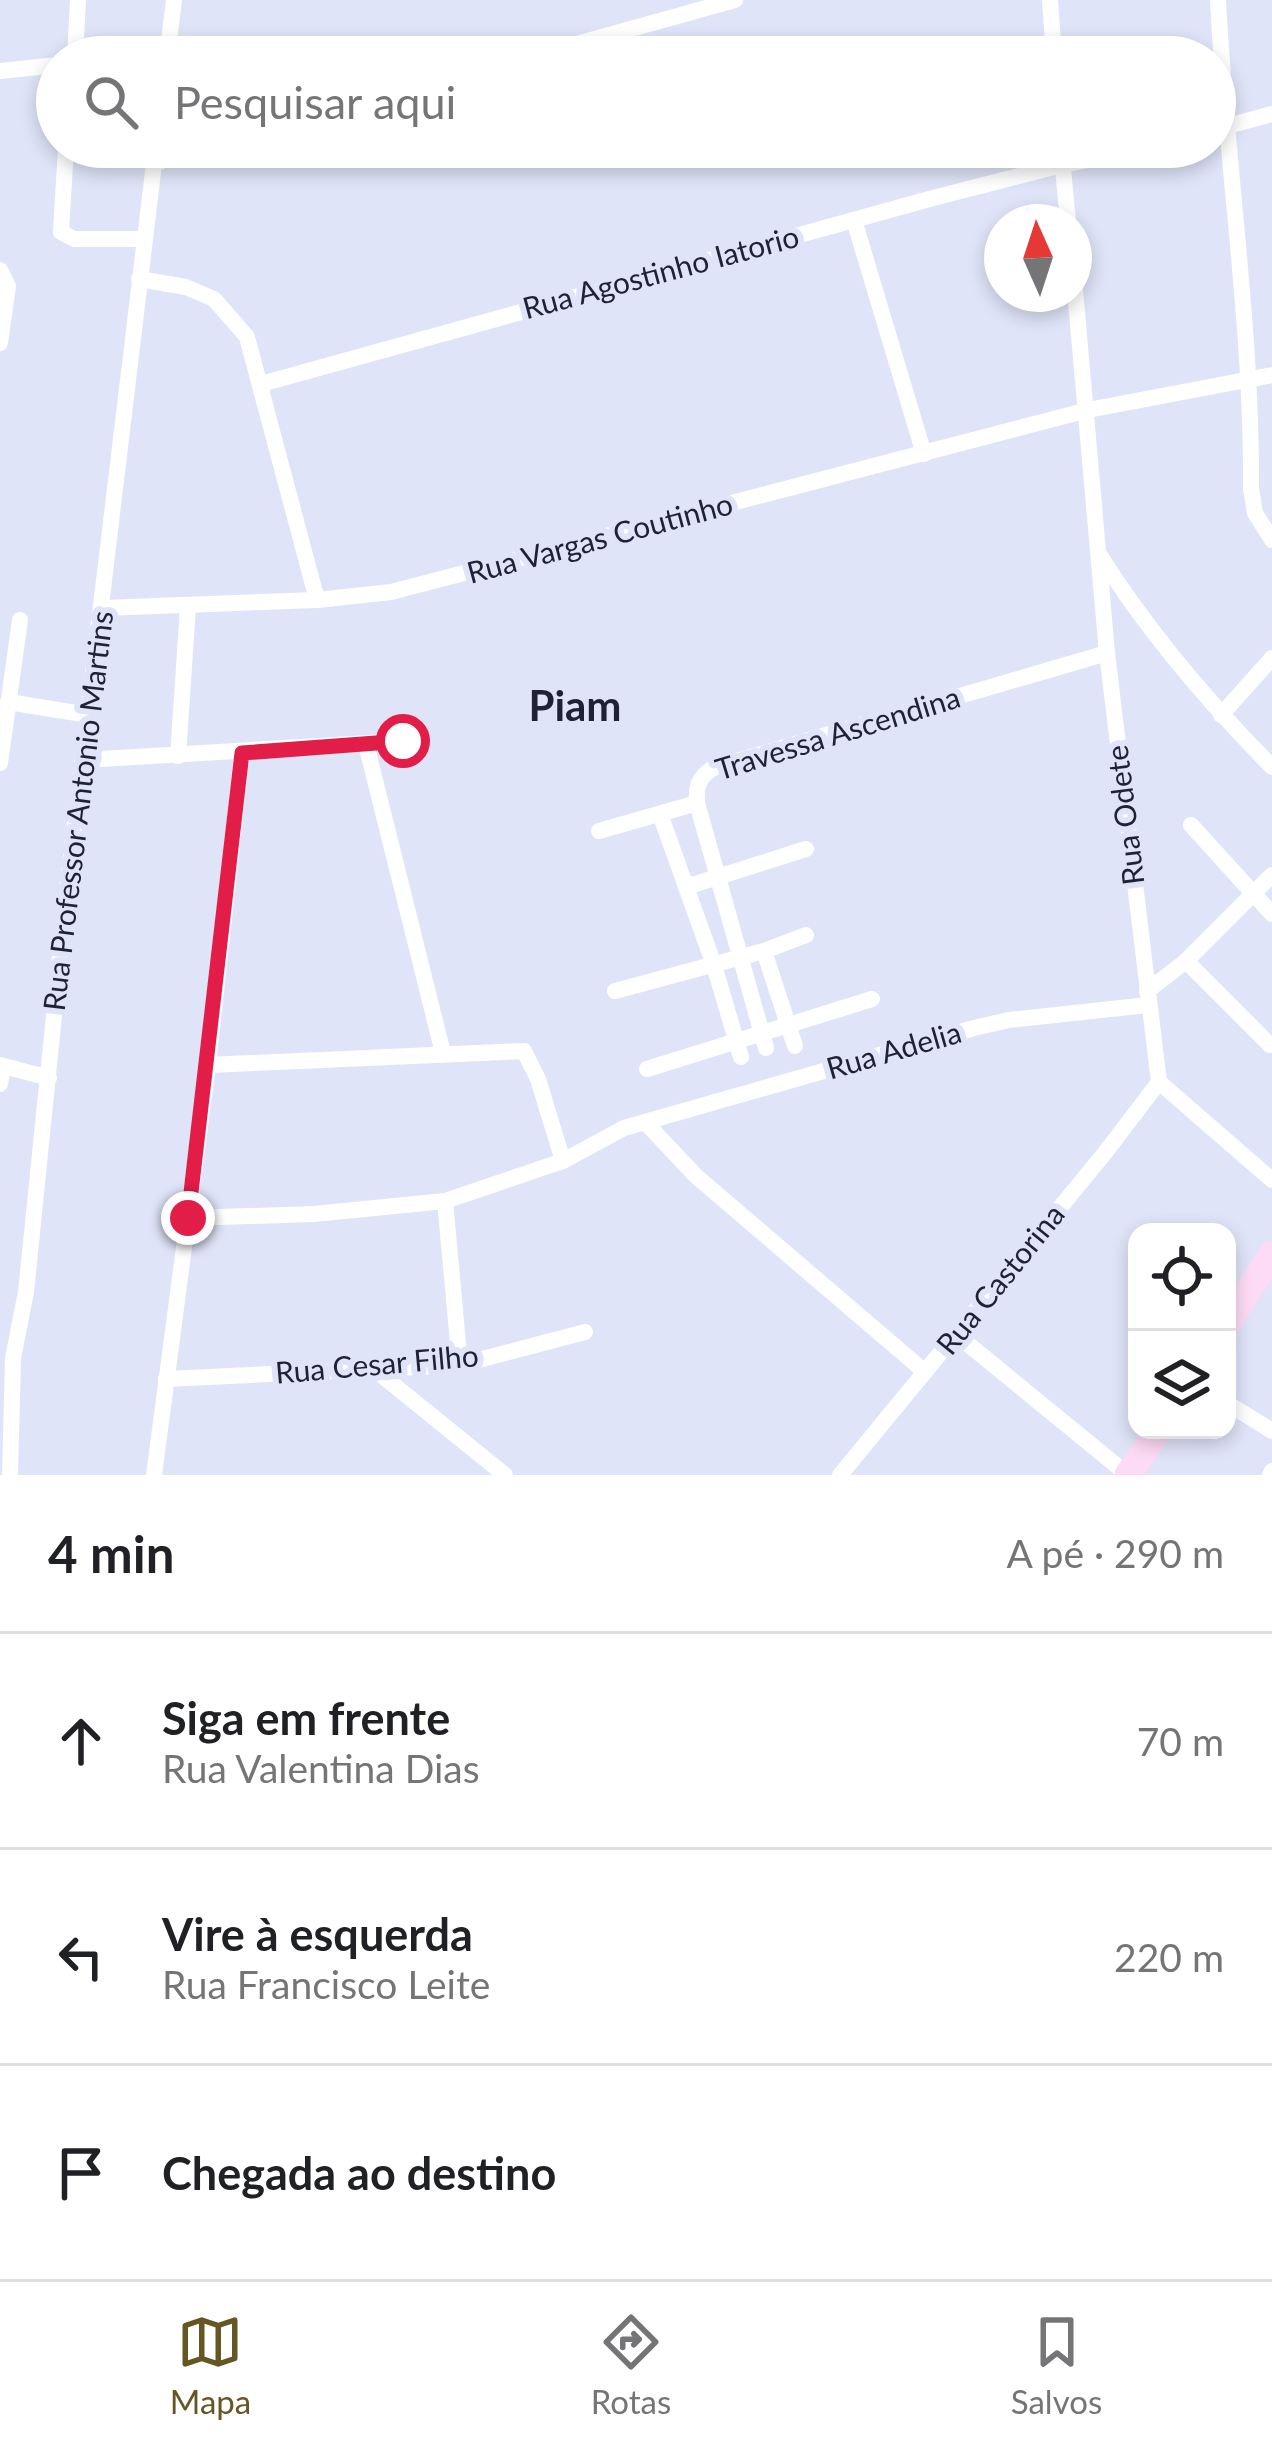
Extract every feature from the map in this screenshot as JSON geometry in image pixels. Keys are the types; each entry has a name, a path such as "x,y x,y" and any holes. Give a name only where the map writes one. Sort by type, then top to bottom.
{"main road":[{"path":"1236,1310 1272,1254"},
{"path":"1128,1475 1153,1439"}],"street":[{"path":"76,36 78,0"},
{"path":"170,36 174,0"},
{"path":"606,36 735,0"},
{"path":"1050,0 1053,36"},
{"path":"1218,0 1219,36"},
{"path":"0,71 36,67"},
{"path":"1236,128 1272,114"},
{"path":"64,168 59,227 65,236 145,238"},
{"name":"Rua Professor Antonio Martins","path":"10,1475 13,1358 26,1292 153,168"},
{"name":"Rua Agostinho Iatorio","path":"261,384 854,220 1023,168"},
{"path":"1063,168 1066,204"},
{"path":"1227,168 1244,296 1251,488 1255,514 1272,540"},
{"path":"854,220 924,454"},
{"path":"0,270 8,286 0,343"},
{"path":"139,279 186,287 214,299 247,338 317,600"},
{"name":"Rua Odete","path":"1078,312 1107,653 1159,1082"},
{"name":"Rua Vargas Coutinho","path":"104,608 317,600 434,582 1088,410 1272,375"},
{"path":"1096,548 1162,645 1272,767"},
{"path":"178,755 188,607"},
{"path":"0,763 8,702 6,674 20,620"},
{"name":"Travessa Ascendina","path":"764,1040 696,786 712,768 1107,653"},
{"path":"1221,715 1272,658"},
{"path":"8,702 88,715"},
{"path":"84,760 403,741"},
{"path":"366,745 443,1053"},
{"path":"154,1475 208,1065 242,753"},
{"path":"599,831 697,803"},
{"path":"660,814 714,965 738,1049"},
{"path":"1191,825 1272,914"},
{"path":"686,887 806,848"},
{"path":"1148,998 1272,875"},
{"path":"615,991 806,935"},
{"path":"764,951 796,1046"},
{"path":"1186,961 1270,1045"},
{"name":"Rua Adelia","path":"188,1218 314,1214 445,1201 563,1161 624,1128 974,1028 1148,998"},
{"path":"647,1069 738,1049 788,1025 872,999"},
{"path":"208,1065 524,1051 538,1079 563,1161"},
{"path":"1,1072 49,1078"},
{"path":"1159,1082 1272,1180"},
{"name":"Rua Castorina","path":"840,1475 1159,1082"},
{"path":"645,1122 696,1176 925,1372"},
{"path":"445,1201 460,1365"},
{"name":"Rua Cesar Filho","path":"166,1379 460,1365 585,1332"},
{"path":"957,1335 1128,1475"},
{"path":"374,1369 505,1475"},
{"path":"1236,1409 1272,1431"}],"district":[{"name":"Piam","path":"575,706"}],"route":[{"path":"188,1218 242,753 403,741"}]}
